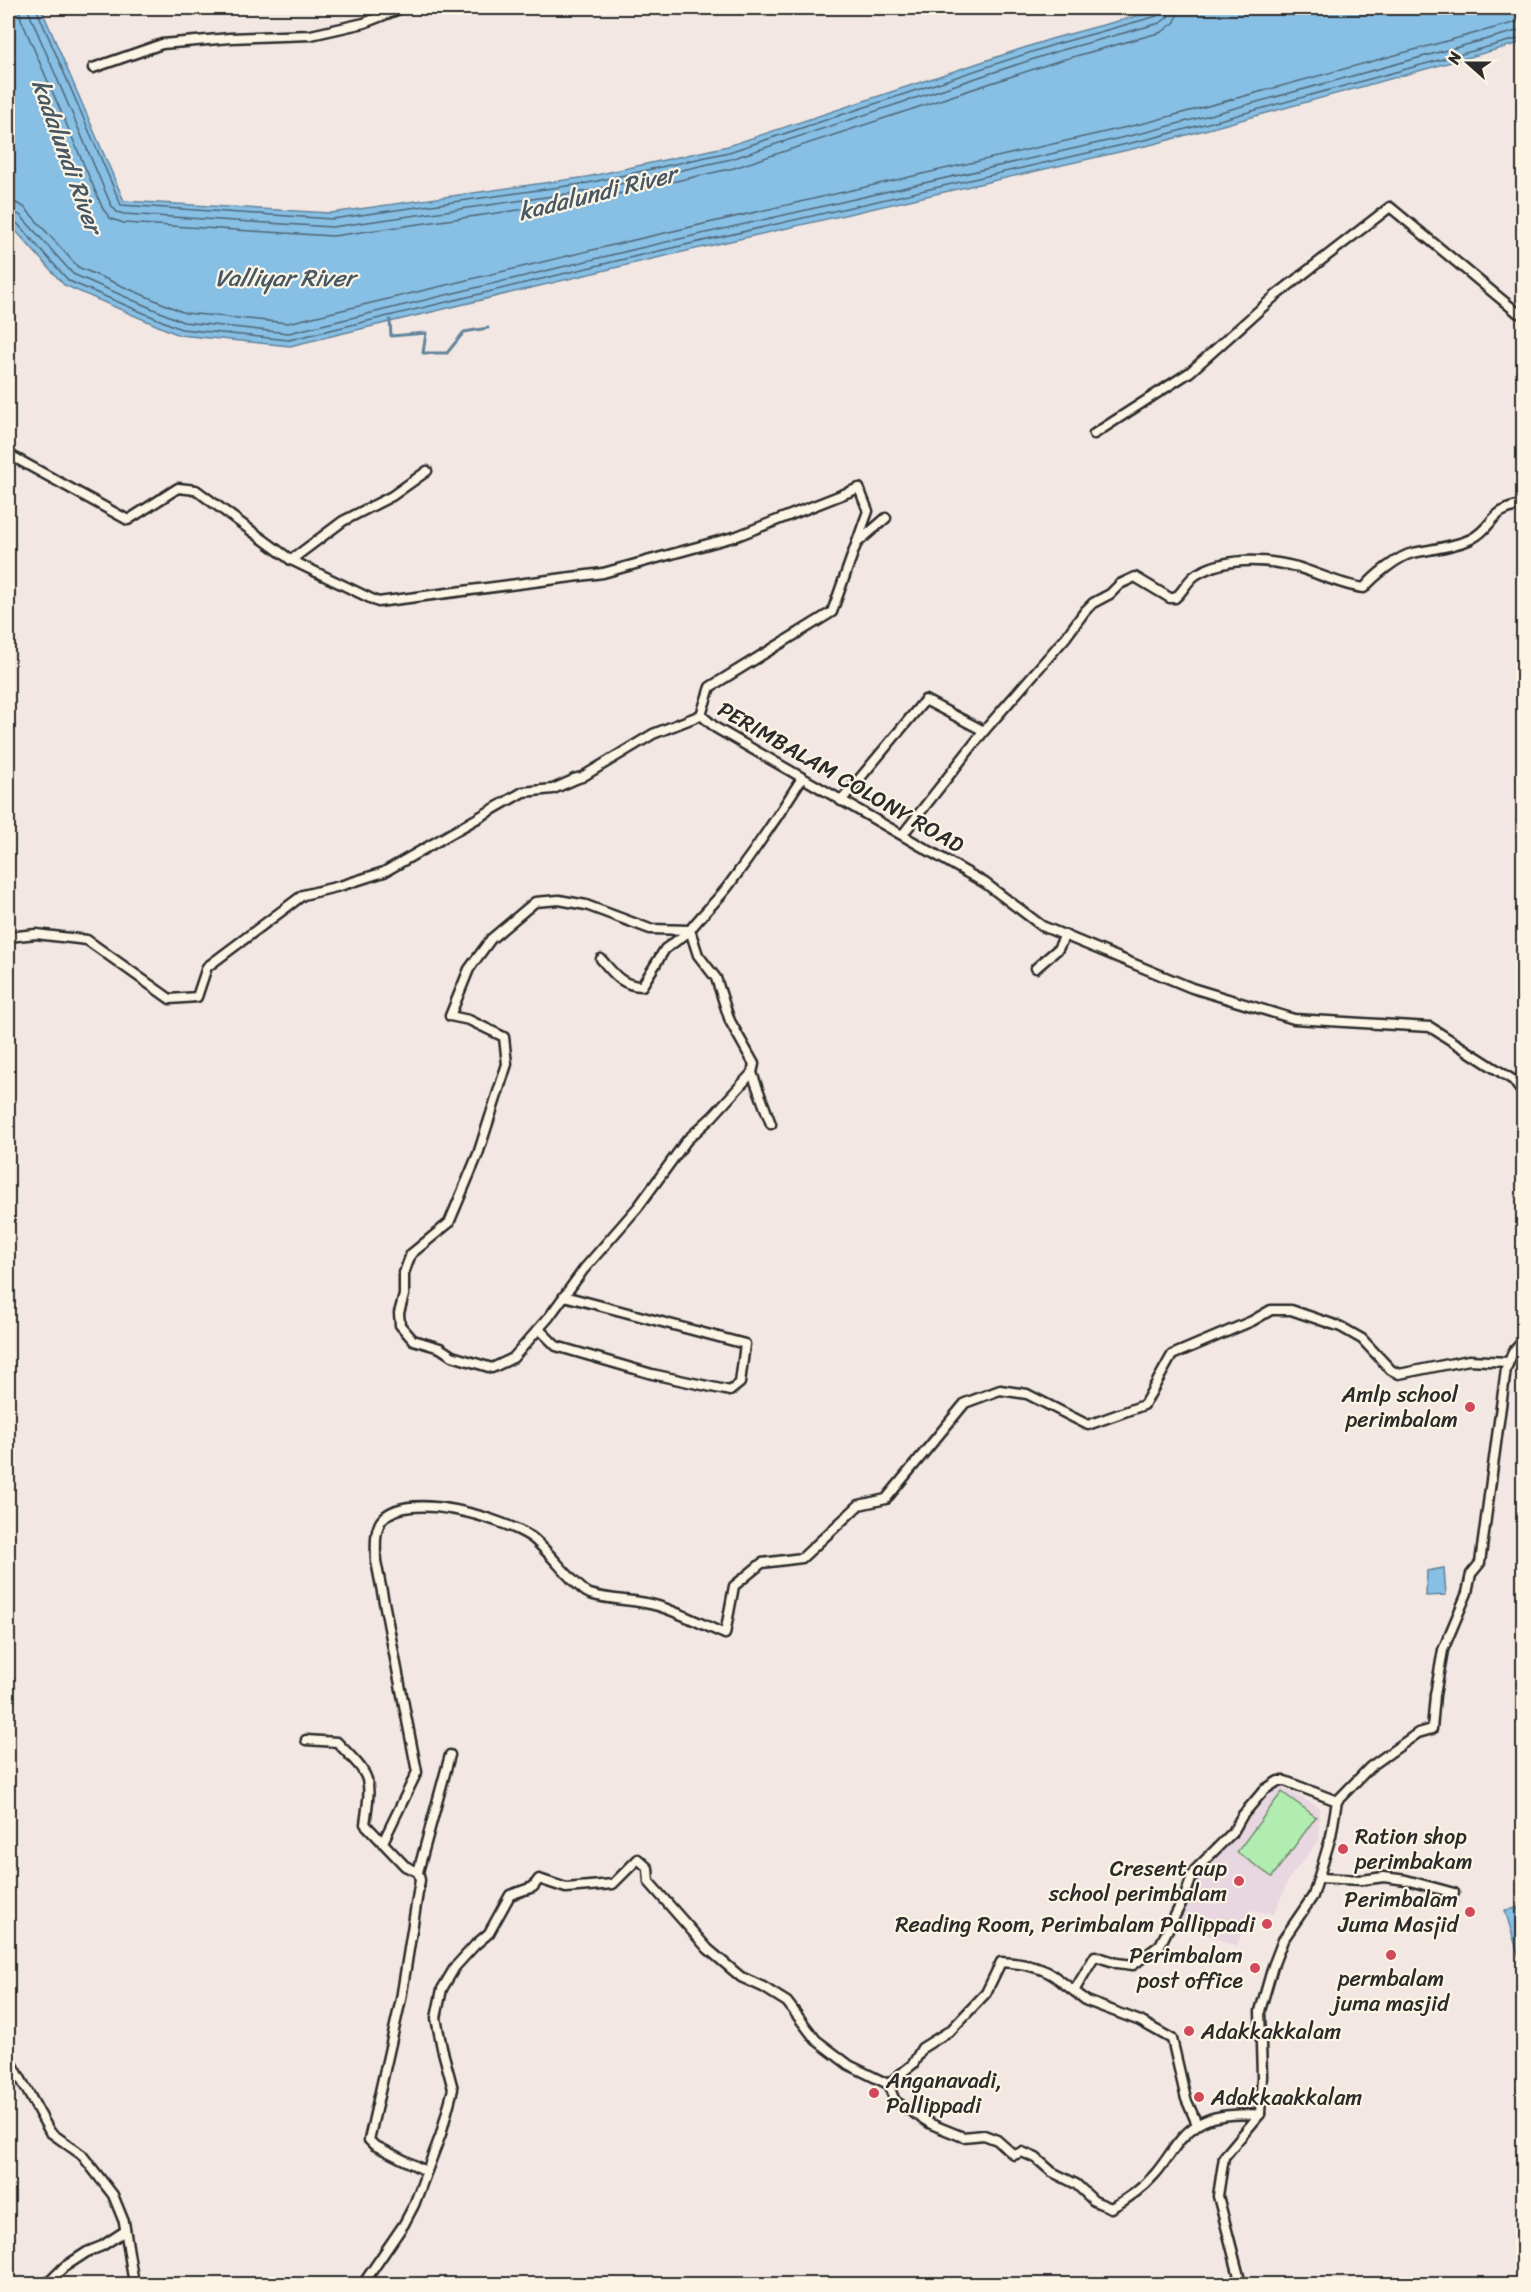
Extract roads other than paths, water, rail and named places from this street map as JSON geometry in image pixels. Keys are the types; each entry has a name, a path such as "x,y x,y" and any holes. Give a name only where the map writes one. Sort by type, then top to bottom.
{"street":[{"path":"93,68 162,44 230,38 311,35 364,23 402,8"},
{"path":"1094,434 1190,372 1275,296 1390,207 1518,313 1524,313"},
{"name":"PERIMBALAM COLONY ROAD","path":"8,454 129,520 178,488 196,490 291,560 378,602 540,583 603,573 737,536 859,488 868,511 832,612 710,687 701,715 716,728 985,883 1042,926 1191,988 1294,1019 1430,1027 1513,1080 1524,1095"},
{"path":"291,560 343,521 393,496 427,471"},
{"path":"903,834 984,731 1066,637 1085,611 1129,578 1135,577 1170,598 1175,598 1197,574 1230,562 1258,561 1297,567 1348,585 1364,588 1377,575 1410,554 1470,539 1482,532 1496,514 1506,508 1524,505"},
{"path":"856,543 886,518"},
{"path":"840,801 925,700 984,731"},
{"path":"8,937 36,934 87,940 170,999 197,997 207,967 303,895 384,872 523,792 553,789 626,752 653,734 701,715"},
{"path":"564,781 578,778"},
{"path":"602,958 618,979 630,986 642,986 664,949 690,930 727,887 774,823 802,778"},
{"path":"559,900 586,905 650,929 690,930 699,955 716,978 730,1021 754,1064 752,1073 712,1118 687,1140 638,1208 584,1269 513,1358 492,1368 452,1356 440,1348 413,1340 400,1325 399,1313 404,1295 404,1273 411,1254 449,1223 478,1154 507,1064 504,1037 469,1020 450,1016 470,969 499,932 536,902 559,900"},
{"path":"1036,968 1058,949 1065,935"},
{"path":"752,1073 771,1124"},
{"path":"538,1329 556,1346 652,1374 730,1391 740,1383 746,1344 564,1296"},
{"path":"383,1842 417,1772 376,1561 376,1536 380,1522 390,1513 415,1507 464,1510 499,1521 533,1538 588,1593 658,1606 725,1634 734,1586 762,1563 802,1558 859,1505 886,1498 965,1403 1000,1390 1027,1395 1088,1425 1144,1405 1172,1355 1252,1321 1271,1310 1291,1311 1341,1327 1362,1339 1391,1370 1399,1374 1469,1360 1508,1362"},
{"path":"1241,2284 1218,2196 1224,2157 1260,2114 1262,2076 1260,2011 1283,1940 1313,1896 1331,1836 1337,1801 1370,1767 1418,1733 1432,1729 1443,1650 1467,1593 1471,1574 1480,1563 1497,1442 1502,1383 1513,1352 1524,1340"},
{"path":"306,1740 337,1742 363,1769 370,1788 365,1824 405,1866 418,1872"},
{"path":"426,2171 374,2145 369,2140 401,1999 420,1880 418,1872 450,1755"},
{"path":"1074,1991 1095,1956 1133,1965 1160,1946 1185,1896 1194,1871 1233,1832 1242,1816 1264,1790 1278,1781 1285,1781 1337,1801"},
{"path":"363,2284 404,2224 414,2205 441,2134 453,2090 441,2048 436,2018 441,1989 455,1967 489,1933 510,1895 533,1887 539,1879 566,1888 613,1884 638,1860 648,1868 649,1882 708,1949 741,1977 787,2002 816,2040 849,2065 888,2084 896,2101 931,2124 963,2138 984,2135 997,2140 1014,2155 1022,2152 1036,2158 1052,2172 1076,2184 1094,2201 1111,2208 1155,2174 1167,2154 1197,2124 1218,2116 1260,2114"},
{"path":"1319,1878 1362,1880 1384,1877 1406,1880 1454,1893"},
{"path":"888,2084 913,2064 922,2048 951,2030 986,1993 1001,1962 1014,1963 1053,1975 1087,2001 1140,2021 1172,2039 1186,2099 1197,2124"},
{"path":"8,2056 51,2132 82,2156 113,2195 124,2222 134,2284"},
{"path":"47,2284 64,2266 125,2231"}],"water":[{"name":"Valliyar River","path":"8,8 41,8 124,201 331,213 587,177 728,146 1051,39 1166,8 1523,8 1524,42 1154,144 639,262 290,346 179,335 64,285 8,222"},
{"path":"1444,1568 1446,1595 1426,1596 1427,1571"},
{"path":"1524,1907 1523,1970 1505,1910"}],"waterway":[{"path":"390,320 391,336 426,333 423,353 447,353 464,332 488,328"}],"place":[{"name":"Amlp school perimbalam","path":"1470,1407"},
{"name":"Ration shop perimbakam","path":"1343,1849"},
{"name":"Cresent aup school perimbalam","path":"1239,1881"},
{"name":"Perimbalam Juma Masjid","path":"1470,1912"},
{"name":"Reading Room, Perimbalam Pallippadi","path":"1267,1924"},
{"name":"permbalam juma masjid","path":"1391,1955"},
{"name":"Perimbalam post office","path":"1255,1968"},
{"name":"Adakkakkalam","path":"1189,2031"},
{"name":"Anganavadi, Pallippadi","path":"874,2093"},
{"name":"Adakkaakkalam","path":"1199,2097"}],"water label":[{"name":"kadalundi River","path":"67,156"},
{"name":"kadalundi River","path":"597,193"}]}
